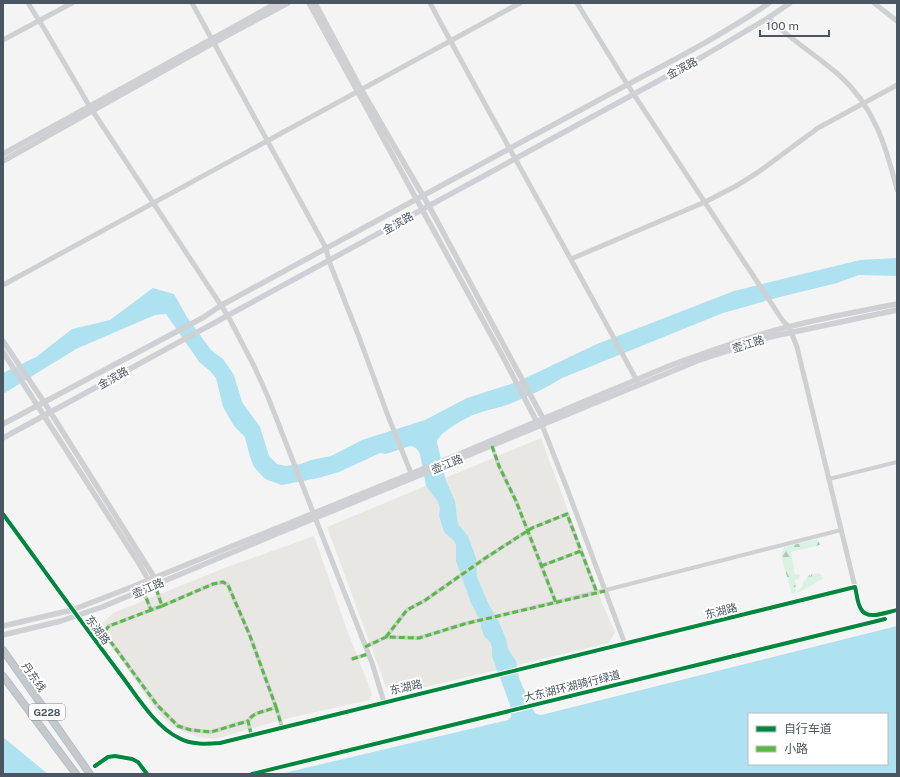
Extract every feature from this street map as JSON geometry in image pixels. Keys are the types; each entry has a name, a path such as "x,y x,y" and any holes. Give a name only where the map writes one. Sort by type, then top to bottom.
{"highway":[{"name":"丹东线","path":"3,650 90,774"},
{"name":"G228","path":"3,676 76,774"}],"main road":[{"path":"3,161 92,108 277,3"},
{"path":"212,41 288,3"},
{"path":"309,3 359,90 429,206 513,370 529,407 541,423"},
{"path":"315,3 422,210 513,370 536,404 541,423"},
{"name":"金滨路","path":"3,424 204,317 220,306 326,248 417,200 627,84 713,39 742,22 769,3"},
{"name":"金滨路","path":"3,438 702,57 768,18 790,3"},
{"path":"650,72 655,82"},
{"path":"604,97 610,107"},
{"path":"3,154 92,108"},
{"name":"壶江路","path":"3,626 72,610 314,516 637,383 697,361 790,330 897,304"},
{"name":"壶江路","path":"790,330 897,310"},
{"path":"3,341 7,354 27,389 140,564 148,580 155,585"},
{"path":"7,354 33,385 44,402 155,577 155,585"},
{"name":"壶江路","path":"445,462 492,446 541,423"},
{"name":"壶江路","path":"3,635 77,616 102,607 314,516"}],"street":[{"path":"28,3 92,108 220,306 228,316 254,366 288,448 368,654 384,702"},
{"path":"3,40 72,3"},
{"path":"192,3 326,248 329,261 360,337 388,416 412,476"},
{"path":"430,3 607,325 637,383"},
{"path":"3,285 520,3"},
{"path":"577,3 627,84 790,330 797,347 859,606 864,613 872,615 897,610"},
{"path":"874,3 897,21"},
{"path":"768,18 784,33 818,57 840,76 863,103 880,131 897,190"},
{"path":"571,259 705,202 744,182 818,128 897,85"},
{"path":"541,423 624,644"},
{"path":"492,446 499,466 516,501 556,603"},
{"path":"829,479 897,462"},
{"name":"东湖路","path":"3,514 72,610 163,728 179,739 196,743 208,744 220,742 855,587"},
{"path":"365,647 386,637 407,610 424,601 484,559 527,532 567,514 597,593"},
{"path":"386,637 420,638 464,624 597,593 841,530"},
{"path":"541,566 581,551"},
{"path":"248,721 211,732 191,730 178,726 157,704 105,634 105,631 109,626 162,606 213,584 223,582 226,583 250,636 282,727"},
{"path":"155,585 162,606"},
{"path":"143,590 151,610"},
{"path":"352,659 368,654"},
{"path":"251,734 248,721 250,716 276,708"}],"shaded area":[{"path":"541,438 603,605 615,632 609,643 396,694 386,687 327,527"},
{"path":"314,536 347,630 371,691 372,695 369,700 285,719 215,739 198,737 172,727 156,710 100,630 103,623 113,613 227,567"}],"green space":[{"path":"818,539 820,545 791,552 795,574 800,575 799,578 795,580 796,592 792,594 781,556 784,547"},
{"path":"819,573 824,578 798,593 797,591 803,586 803,582 809,575"}],"water":[{"path":"897,258 897,276 859,275 837,283 723,313 562,378 537,392 512,403 473,415 458,423 438,438 437,442 446,481 455,501 458,524 468,536 476,558 477,577 489,605 499,622 506,639 508,649 516,661 519,678 536,714 541,715 897,626 897,774 280,774 508,720 511,717 510,705 492,656 492,647 490,642 484,636 479,618 471,603 456,561 456,545 454,541 444,532 439,515 440,508 438,502 426,486 420,454 418,451 415,447 410,446 386,454 380,453 339,472 282,485 265,479 254,467 245,437 234,426 223,407 216,378 200,363 166,314 155,315 76,349 3,394 3,373 36,357 72,329 110,320 153,288 174,294 187,317 211,350 223,359 234,375 242,402 260,427 269,456 277,464 285,466 301,464 311,460 331,456 362,440 425,420 467,398 517,382 597,344 734,291 860,260"},
{"path":"3,737 48,774 3,774"}],"marked path":[{"path":"492,446 499,466 516,501 556,603"},
{"path":"386,637 407,610 424,601 532,528 567,514 597,593"},
{"path":"541,566 581,551"},
{"path":"162,606 213,584 223,582 228,585 250,636 276,707 257,713 248,721"},
{"path":"143,590 151,610 162,606 155,585"},
{"path":"365,647 386,637 419,638 464,624 605,591"},
{"path":"151,610 109,626 105,631 105,634 157,705 178,726 191,730 211,732 248,721 251,734"},
{"path":"352,659 368,654"},
{"path":"276,707 282,727"}],"cycle path":[{"path":"3,514 138,699 153,717 170,733 189,742 199,744 220,743 855,587 859,604 864,613 878,615 897,610"},
{"name":"大东湖环湖骑行绿道","path":"252,774 885,619"},
{"path":"95,766 108,757 115,756 132,759 138,762 147,774"}]}
